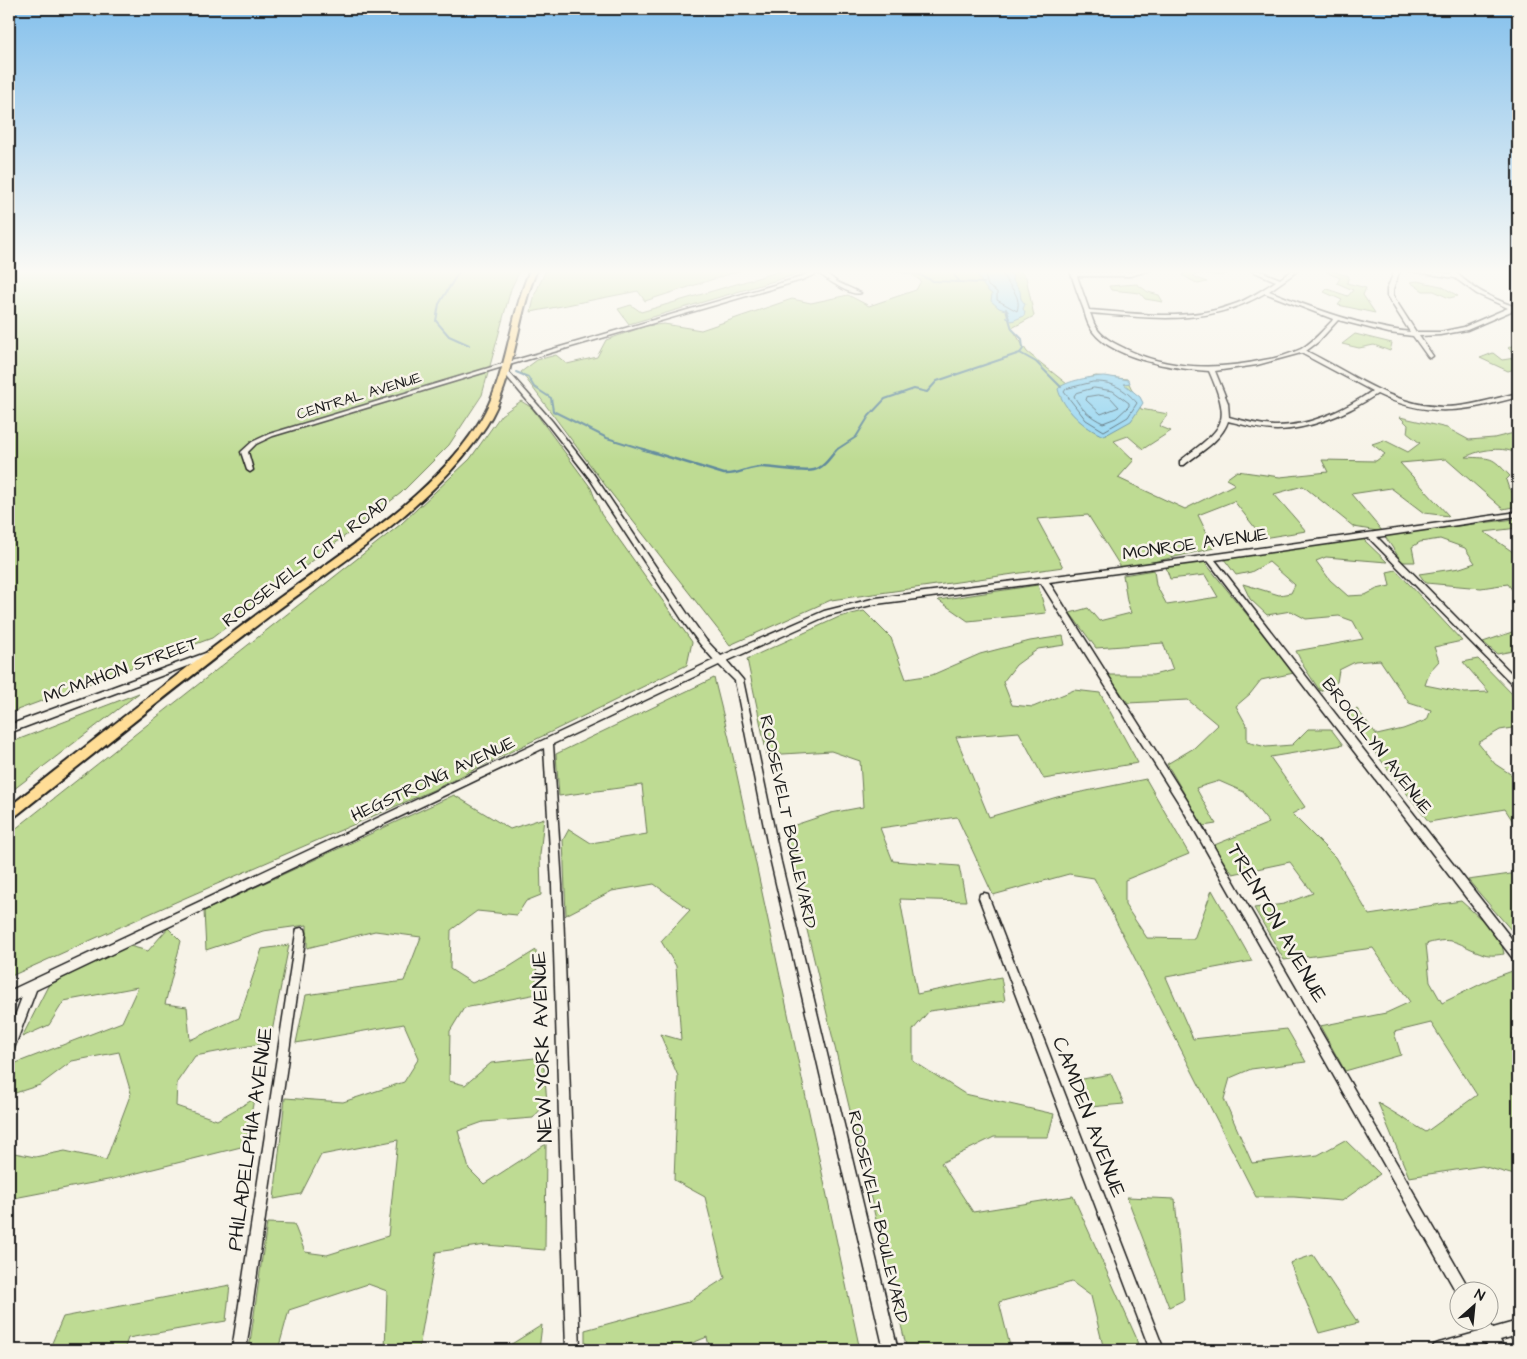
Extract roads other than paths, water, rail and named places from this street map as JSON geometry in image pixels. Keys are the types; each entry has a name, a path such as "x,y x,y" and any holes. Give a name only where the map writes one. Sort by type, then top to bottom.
{"main road":[{"name":"ROOSEVELT CITY ROAD","path":"9,814 216,652 376,531 429,487 454,463 482,425 494,403 506,368 514,333"}],"street":[{"name":"CENTRAL AVENUE","path":"250,470 244,452 249,446 261,439 619,333"},
{"path":"1097,333 1115,347 1153,360 1211,370 1257,364 1301,351 1315,342 1323,333"},
{"path":"1414,333 1430,356"},
{"path":"1301,351 1323,360 1377,391 1407,404 1431,409 1458,408 1518,395"},
{"name":"ROOSEVELT BOULEVARD","path":"506,368 591,477 704,644 719,661 730,668 739,680 776,862 892,1350"},
{"path":"1182,463 1221,430 1227,420 1226,406 1211,370"},
{"path":"1227,420 1256,426 1287,427 1314,420 1361,402 1377,391"},
{"name":"MONROE AVENUE","path":"876,601 1044,581 1518,514"},
{"path":"1371,535 1518,685"},
{"name":"BROOKLYN AVENUE","path":"1210,557 1518,956"},
{"name":"TRENTON AVENUE","path":"1044,581 1185,804 1458,1282"},
{"name":"HEGSTRONG AVENUE","path":"9,997 719,661 827,613 876,601"},
{"name":"MCMAHON STREET","path":"9,729 216,652"},
{"name":"NEW YORK AVENUE","path":"548,743 556,885 573,1350"},
{"name":"CAMDEN AVENUE","path":"984,898 1158,1350"},
{"name":"PHILADELPHIA AVENUE","path":"239,1350 301,933"},
{"path":"9,1047 32,986"},
{"path":"1440,1350 1518,1328"},
{"path":"1487,1332 1498,1350"}],"water":[{"path":"1105,376 1129,380 1130,383 1124,384 1140,397 1143,403 1131,421 1104,436 1090,429 1070,411 1058,389 1073,381"}],"waterway":[{"path":"447,333 469,345"},
{"path":"1016,333 1022,339 1023,349 1020,353"},
{"path":"836,450 856,437 869,416 885,399 914,389 927,392 937,381 1020,353"},
{"path":"1020,353 1036,362 1061,387"},
{"path":"516,372 528,377 534,387 551,398 553,411 607,438 646,450"},
{"path":"642,449 724,474 762,467 803,471 814,470 824,464 836,450"}]}
